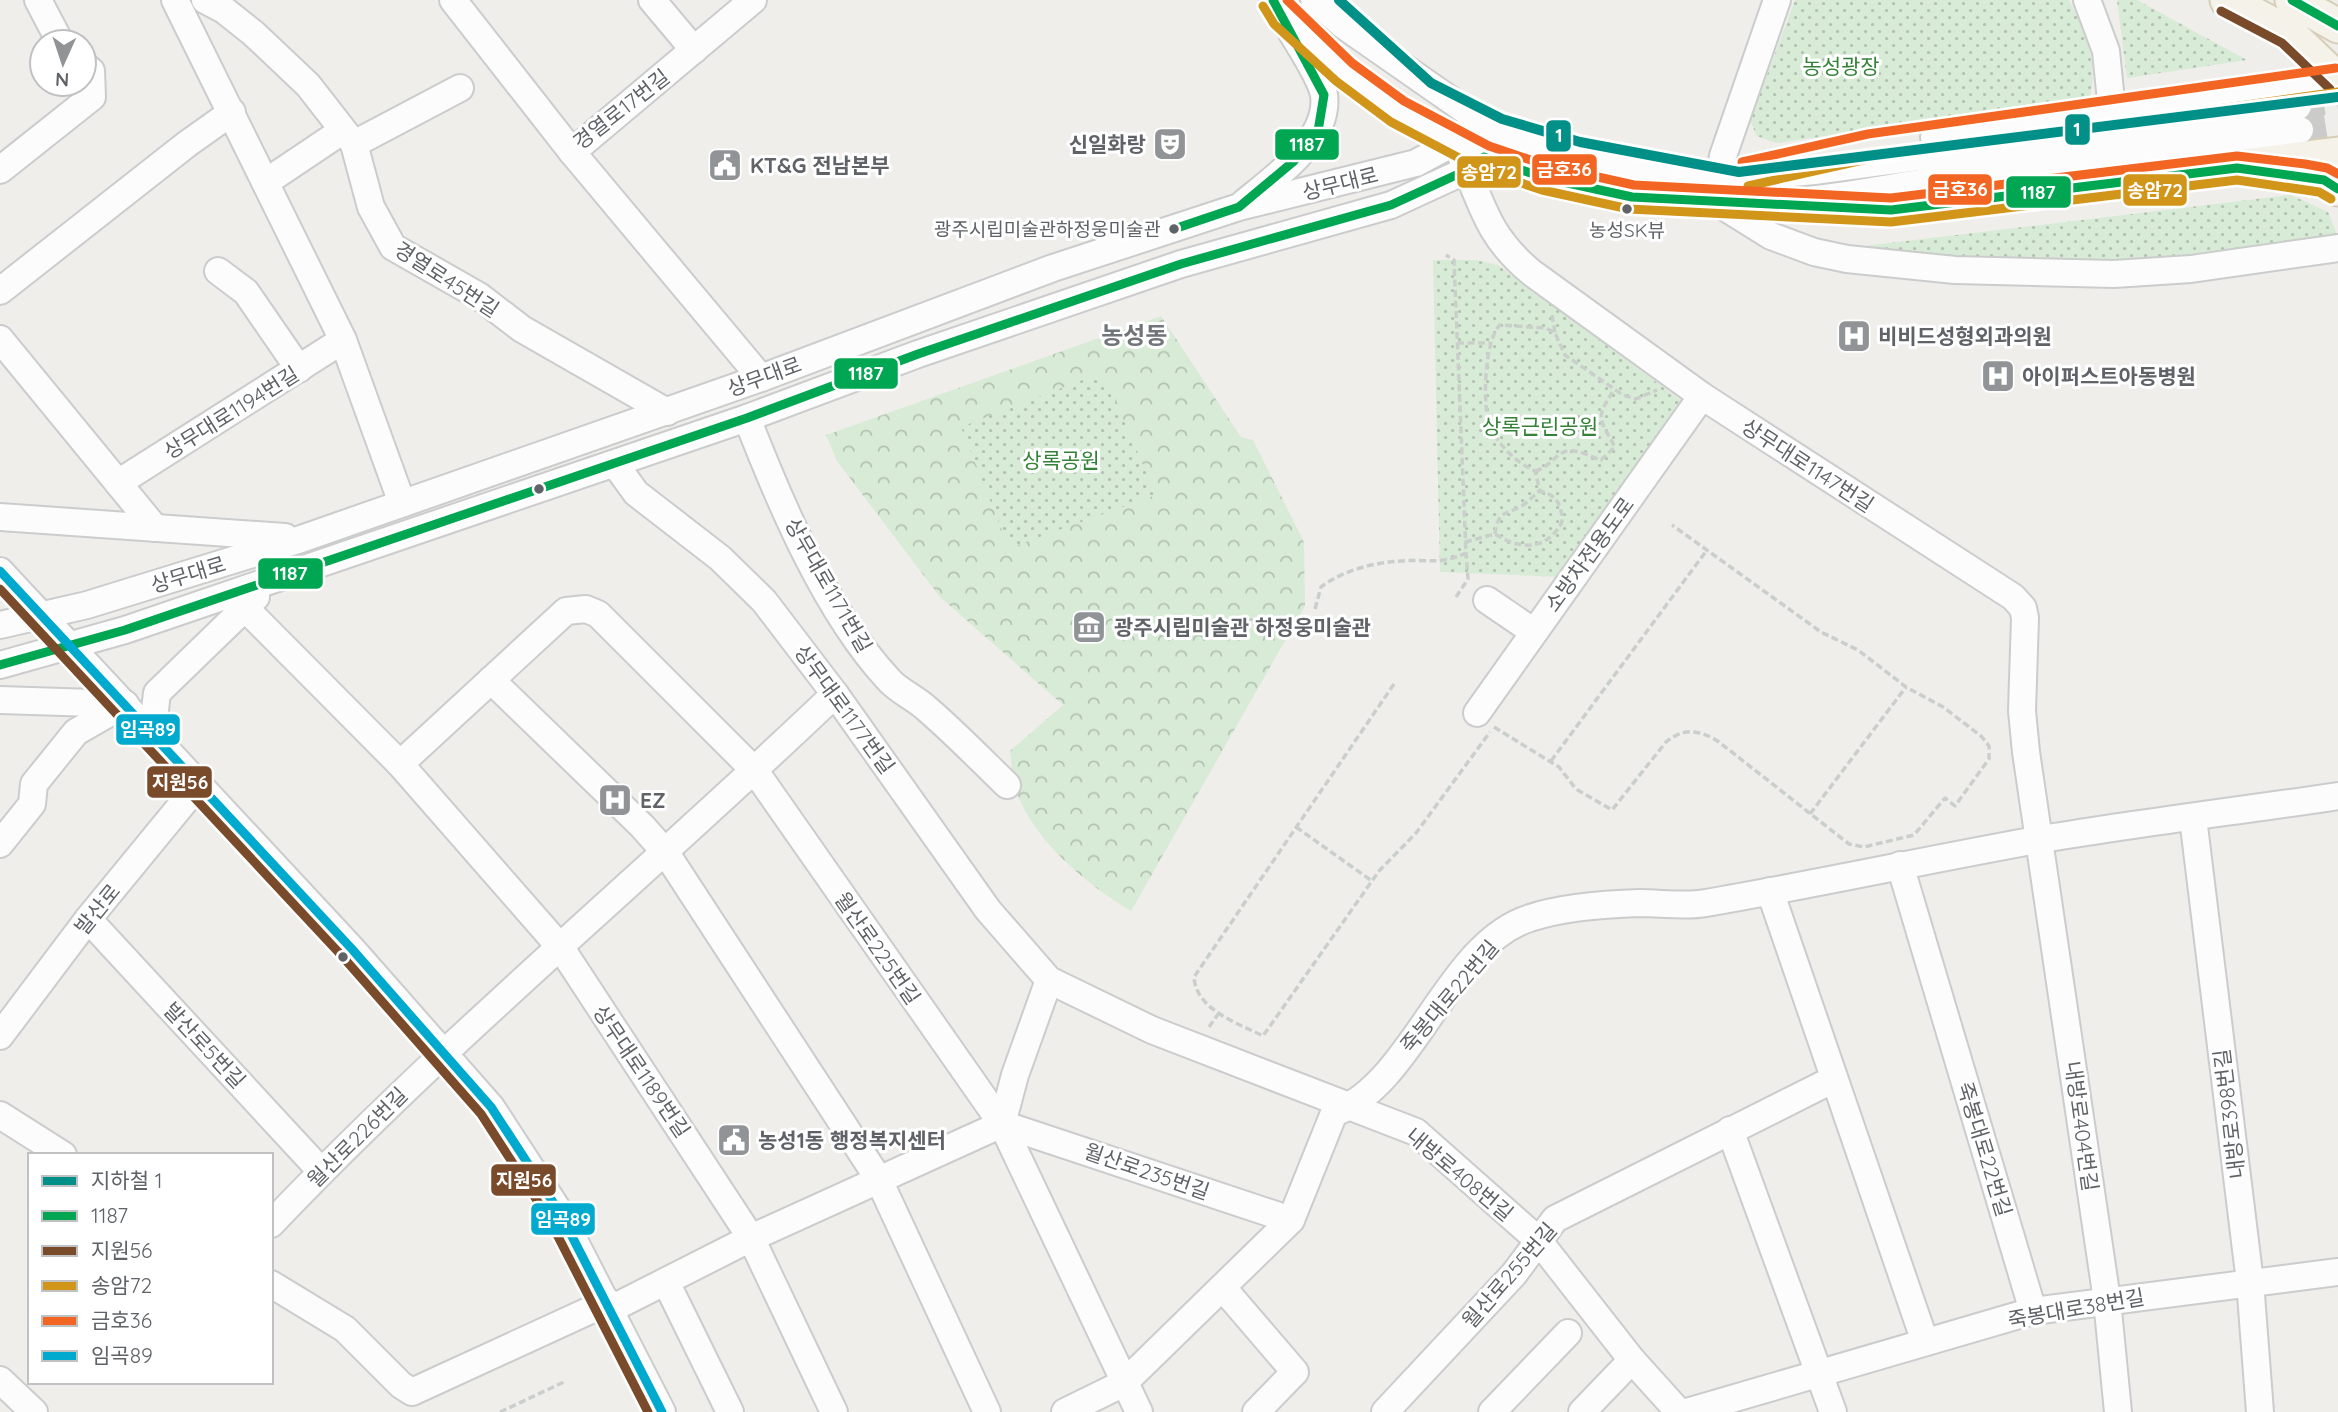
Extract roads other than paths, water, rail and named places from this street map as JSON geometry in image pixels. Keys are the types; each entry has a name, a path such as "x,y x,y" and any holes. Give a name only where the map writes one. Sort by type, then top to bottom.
{"main road":[{"path":"2227,0 2288,33 2338,80"},
{"path":"2292,0 2336,17"},
{"path":"1774,203 1891,211 2338,154"},
{"path":"2237,168 2324,180 2338,189"}],"street":[{"path":"38,0 53,28"},
{"path":"175,0 343,340 402,503"},
{"name":"경열로45번길","path":"205,0 225,10 299,76 348,137 371,207 393,247 479,296 522,330 667,412"},
{"name":"경열로17번길","path":"453,0 572,152 753,0"},
{"path":"652,0 694,50"},
{"path":"1314,0 1343,24 1478,119 1514,135 1597,162 1665,175 1719,192 1774,203 2299,118 1814,171 1719,192 1632,197 1476,163"},
{"path":"1719,192 1723,156 1777,0"},
{"path":"2087,0 2106,51 2112,111"},
{"path":"1278,8 1344,72 1396,111 1455,142"},
{"path":"1240,207 1294,161 1318,131 1324,95 1278,8"},
{"path":"1719,192 1870,146 2338,80"},
{"path":"266,182 348,137 460,88"},
{"path":"0,170 91,98"},
{"path":"0,291 232,112"},
{"name":"상무대로","path":"0,625 86,605 301,538 667,412 1053,268 1240,207 1416,163 1455,142 1478,119"},
{"name":"상무대로","path":"0,666 73,646 615,464 1181,264 1391,205 1476,163 1514,135"},
{"name":"상무대로1147번길","path":"1455,142 1476,163 1490,227 1511,256 1702,396 2013,597 2022,608 2025,635 2022,711 2040,840"},
{"path":"572,152 761,378"},
{"path":"1719,192 1771,236 1814,252 1847,259 1955,270 2114,274 2191,269 2338,248"},
{"path":"218,271 246,292 299,369"},
{"path":"0,340 155,528"},
{"name":"상무대로1194번길","path":"118,483 343,340"},
{"name":"소방차전용도로","path":"1485,720 1534,632 1702,396"},
{"name":"상무대로1171번길","path":"747,418 771,478 809,556 853,633 889,681 923,705 1007,785"},
{"name":"상무대로1177번길","path":"615,464 636,493 743,579 790,633 988,910 1049,979 1152,1030 1353,1106"},
{"path":"0,517 301,538"},
{"path":"0,571 73,646 444,1052 491,1107 527,1160 610,1305 662,1412"},
{"path":"152,735 157,693 274,579"},
{"path":"1487,600 1534,632"},
{"name":"상무대로1189번길","path":"245,608 400,764 561,948 751,1238 834,1412"},
{"name":"월산로225번길","path":"491,680 566,611 586,609 598,614 755,771 1002,1124"},
{"path":"400,764 491,680 642,826 666,853 878,1178 987,1412"},
{"path":"444,1052 666,853 835,694"},
{"path":"0,700 125,704"},
{"path":"0,845 32,804 34,784 76,732 125,704"},
{"name":"발산로","path":"0,1035 88,919 198,785"},
{"name":"죽봉대로22번길","path":"1291,1220 1334,1113 1353,1106 1371,1093 1438,1003 1483,950 1508,928 1530,918 1637,903 1702,904 2040,840 2338,796"},
{"name":"내방로398번길","path":"2193,818 2250,1282 2260,1412"},
{"name":"내방로404번길","path":"2040,840 2107,1300 2118,1412"},
{"name":"죽봉대로22번길","path":"1900,865 2033,1311"},
{"path":"1770,891 1925,1342"},
{"name":"발산로5번길","path":"88,919 321,1171"},
{"path":"1049,979 1015,1075 1002,1124 1139,1412"},
{"name":"월산로226번길","path":"273,1222 321,1171 444,1052"},
{"name":"월산로255번길","path":"1385,1412 1514,1274 1555,1219 1834,1079"},
{"name":"내방로408번길","path":"1353,1106 1416,1132 1538,1240 1632,1360 1679,1412"},
{"path":"0,1115 60,1153"},
{"path":"273,1285 345,1329 401,1385 412,1392 666,1282 878,1178 1002,1124"},
{"name":"월산로235번길","path":"1002,1124 1291,1220"},
{"path":"1730,1130 1833,1412"},
{"path":"1065,1412 1124,1383 1291,1220"},
{"name":"죽봉대로38번길","path":"1688,1412 2033,1311 2338,1272"},
{"path":"666,1282 730,1412"},
{"path":"1223,1288 1295,1372 1256,1412"},
{"path":"1492,1412 1569,1333"},
{"path":"1581,1412 1632,1360"},
{"path":"0,1380 34,1412"}],"tunnel":[{"path":"2298,106 2338,100"},
{"path":"2300,130 2338,124"}],"metro line":[{"name":"1","path":"1339,0 1431,83 1502,119 1580,142 1739,172 2338,97"}],"place":[{"name":"신일화랑","path":"1170,144"},
{"name":"KT&G 전남본부","path":"725,165"},
{"name":"농성SK뷰","path":"1627,209"},
{"name":"광주시립미술관하정웅미술관","path":"1174,229"},
{"name":"비비드성형외과의원","path":"1854,336"},
{"name":"아이퍼스트아동병원","path":"1998,376"},
{"name":"광주시립미술관 하정웅미술관","path":"1089,627"},
{"name":"EZ","path":"615,800"},
{"name":"농성1동 행정복지센터","path":"734,1140"}],"district":[{"name":"농성동","path":"1134,335"}],"park label":[{"name":"농성광장","path":"1841,66"},
{"name":"상록근린공원","path":"1540,426"},
{"name":"상록공원","path":"1061,460"}]}
